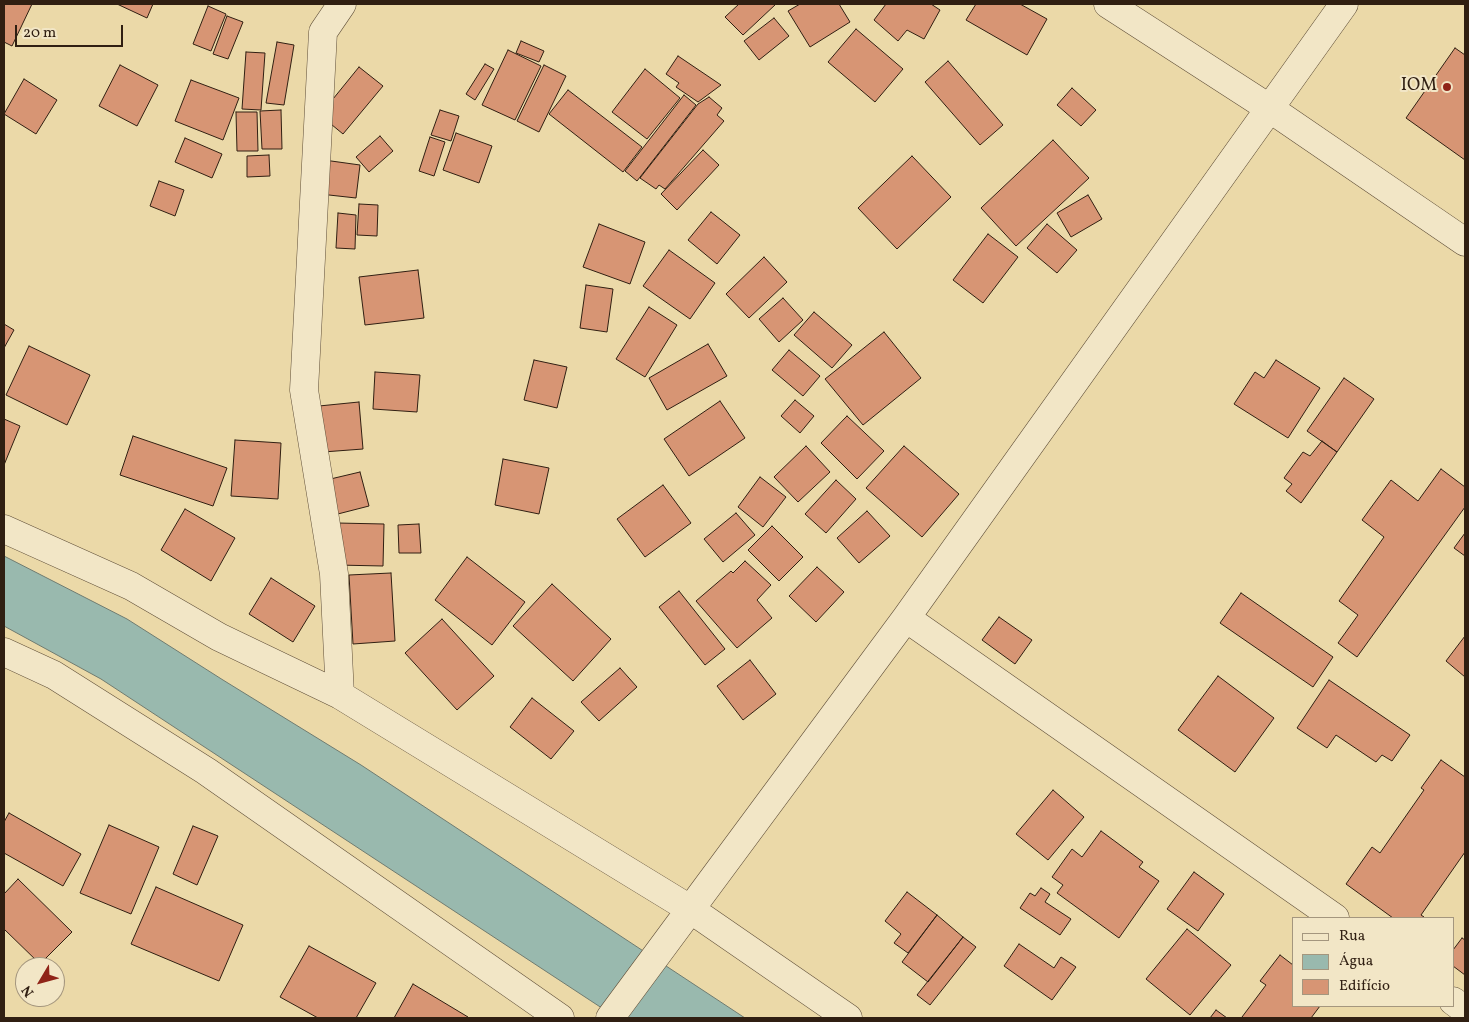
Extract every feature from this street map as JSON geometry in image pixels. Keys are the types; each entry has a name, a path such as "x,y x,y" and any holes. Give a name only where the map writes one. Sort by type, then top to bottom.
{"street":[{"path":"340,695 334,574 304,390 323,32 342,4"},
{"path":"1108,4 1270,108 1465,242"},
{"path":"610,1018 906,618 1344,4"},
{"path":"4,529 132,586 220,636 340,695 683,919 848,1018"},
{"path":"906,618 1334,917"},
{"path":"4,652 54,675 206,771 560,1018"},
{"path":"1454,1002 1465,1010"}],"water":[{"path":"4,556 127,619 361,765 745,1018 617,1018 101,679 4,626"}],"building":[{"path":"4,4 32,4 12,46 4,42"},
{"path":"117,4 153,4 147,18"},
{"path":"739,4 776,4 743,35 725,17"},
{"path":"800,4 839,4 850,22 810,47 788,11"},
{"path":"886,4 931,4 940,10 924,39 907,30 898,41 874,20"},
{"path":"976,4 1020,4 1047,19 1027,55 966,20"},
{"path":"208,6 226,14 211,51 193,44"},
{"path":"227,16 243,22 228,59 213,54"},
{"path":"774,18 789,36 759,60 744,41"},
{"path":"856,29 903,69 875,102 828,62"},
{"path":"521,41 544,51 539,62 516,53"},
{"path":"277,42 294,45 284,105 266,103"},
{"name":"IOM","path":"1455,48 1465,55 1465,160 1406,118"},
{"path":"508,50 541,66 515,120 482,105"},
{"path":"246,52 265,53 261,110 242,109"},
{"path":"678,56 721,85 698,102 676,87 679,83 666,74"},
{"path":"948,61 1003,125 980,145 925,82"},
{"path":"485,64 494,69 475,100 466,94"},
{"path":"120,65 158,85 137,126 99,106"},
{"path":"544,65 566,76 539,132 517,121"},
{"path":"359,67 383,86 343,134 320,115"},
{"path":"645,69 680,98 647,139 612,112"},
{"path":"24,79 57,100 36,134 4,114"},
{"path":"191,80 239,98 223,140 175,121"},
{"path":"1072,88 1096,110 1081,126 1057,105"},
{"path":"568,90 642,147 623,172 549,114"},
{"path":"684,95 696,105 637,181 625,171"},
{"path":"709,97 722,108 717,115 724,121 665,189 659,185 656,189 640,178 698,104"},
{"path":"281,110 282,149 262,149 260,111"},
{"path":"440,110 459,116 451,141 431,135"},
{"path":"236,112 257,112 258,151 237,151"},
{"path":"456,133 492,146 479,183 443,170"},
{"path":"380,136 393,151 369,172 356,157"},
{"path":"430,137 445,142 434,176 419,171"},
{"path":"185,138 222,154 212,178 175,162"},
{"path":"1053,140 1089,178 1016,246 981,208"},
{"path":"703,150 719,165 677,210 661,194"},
{"path":"269,155 270,176 247,177 247,156"},
{"path":"912,156 951,197 897,249 858,208"},
{"path":"324,160 360,165 356,198 320,194"},
{"path":"159,181 184,190 175,216 150,206"},
{"path":"1088,195 1102,219 1071,237 1057,213"},
{"path":"359,204 378,205 377,236 357,235"},
{"path":"711,212 740,235 717,264 688,240"},
{"path":"338,213 356,215 355,249 336,248"},
{"path":"599,224 645,242 630,284 583,267"},
{"path":"1047,224 1077,250 1057,273 1027,248"},
{"path":"988,234 1018,257 983,303 953,280"},
{"path":"669,250 715,283 690,319 643,286"},
{"path":"764,257 787,282 749,318 726,294"},
{"path":"418,270 424,318 365,325 359,277"},
{"path":"586,285 613,289 607,332 580,328"},
{"path":"783,298 803,320 779,342 759,319"},
{"path":"649,307 677,325 645,377 616,359"},
{"path":"814,312 852,345 832,368 794,335"},
{"path":"4,324 14,330 4,348"},
{"path":"884,332 921,378 863,425 825,379"},
{"path":"708,344 727,376 667,410 649,378"},
{"path":"29,346 90,375 67,425 6,395"},
{"path":"789,350 820,376 803,396 772,370"},
{"path":"534,360 567,367 557,408 524,400"},
{"path":"1276,360 1320,388 1288,438 1234,404 1255,372 1264,378"},
{"path":"375,372 420,375 417,412 373,409"},
{"path":"1344,378 1374,399 1337,452 1307,431"},
{"path":"795,400 814,416 800,433 781,416"},
{"path":"720,401 745,438 689,476 664,439"},
{"path":"359,402 363,449 323,452 319,406"},
{"path":"847,416 884,451 857,479 821,443"},
{"path":"4,419 20,426 4,465"},
{"path":"133,436 227,468 213,506 120,475"},
{"path":"235,440 281,443 278,499 231,496"},
{"path":"1322,441 1337,452 1301,503 1286,491 1292,484 1284,478 1303,452 1310,456"},
{"path":"806,446 830,472 798,502 774,477"},
{"path":"904,446 959,494 922,537 866,488"},
{"path":"503,459 549,468 539,514 495,505"},
{"path":"1441,469 1465,487 1465,507 1357,657 1338,643 1358,615 1339,601 1384,537 1362,520 1391,480 1418,501"},
{"path":"360,472 369,506 330,516 322,481"},
{"path":"760,477 786,497 763,527 738,507"},
{"path":"836,480 856,499 826,533 805,514"},
{"path":"663,485 691,523 645,557 617,519"},
{"path":"185,509 235,538 211,581 161,550"},
{"path":"867,511 890,536 859,563 837,538"},
{"path":"736,513 755,535 723,562 704,539"},
{"path":"337,523 384,524 383,566 336,565"},
{"path":"419,524 421,553 399,553 398,525"},
{"path":"772,526 803,557 779,581 748,550"},
{"path":"1465,533 1465,556 1454,548"},
{"path":"467,557 525,602 492,645 435,600"},
{"path":"745,561 771,585 757,600 772,618 737,648 696,601 731,571 733,573"},
{"path":"817,567 844,592 816,622 789,596"},
{"path":"391,573 395,641 353,644 349,575"},
{"path":"271,578 315,606 293,642 249,614"},
{"path":"552,584 611,639 573,681 513,626"},
{"path":"679,591 725,649 705,665 659,607"},
{"path":"1241,593 1333,657 1313,687 1220,623"},
{"path":"999,617 1032,640 1015,664 982,640"},
{"path":"442,619 494,676 457,710 405,653"},
{"path":"1465,636 1465,677 1446,661"},
{"path":"750,660 776,694 743,720 717,686"},
{"path":"620,668 637,687 599,721 581,702"},
{"path":"1218,676 1274,718 1235,772 1178,730"},
{"path":"1329,680 1410,735 1392,761 1382,755 1376,762 1336,735 1327,748 1297,728"},
{"path":"532,698 574,731 551,759 510,727"},
{"path":"1441,760 1465,777 1465,852 1421,915 1424,917 1392,917 1346,884 1372,847 1380,853 1424,790 1421,788"},
{"path":"1053,790 1084,817 1048,860 1016,834"},
{"path":"9,813 81,854 63,886 4,853 4,822"},
{"path":"109,825 159,847 131,914 80,893"},
{"path":"193,826 218,836 197,885 173,874"},
{"path":"1101,831 1143,862 1139,867 1159,881 1119,938 1057,893 1063,885 1052,877 1072,849 1082,857"},
{"path":"1194,872 1224,894 1198,931 1167,909"},
{"path":"18,879 72,932 47,957 33,957 4,929 4,894"},
{"path":"156,887 243,925 219,981 131,944"},
{"path":"1041,888 1050,894 1045,902 1071,919 1060,935 1020,908 1030,893 1035,896"},
{"path":"907,892 937,915 908,953 894,943 901,934 885,921"},
{"path":"937,915 963,937 928,982 902,962"},
{"path":"1187,929 1231,965 1190,1015 1146,979"},
{"path":"963,937 976,947 930,1005 917,995"},
{"path":"1462,938 1465,940 1465,975 1454,967 1454,949"},
{"path":"1019,944 1054,968 1061,957 1076,967 1052,1000 1004,966"},
{"path":"309,946 376,983 356,1018 318,1018 280,997"},
{"path":"1280,955 1292,964 1292,1007 1319,1007 1311,1018 1242,1017 1266,985 1260,981"},
{"path":"413,984 468,1017 394,1018"},
{"path":"1216,1010 1227,1018 1210,1018"}],"place":[{"name":"IOM","path":"1447,87"}]}
